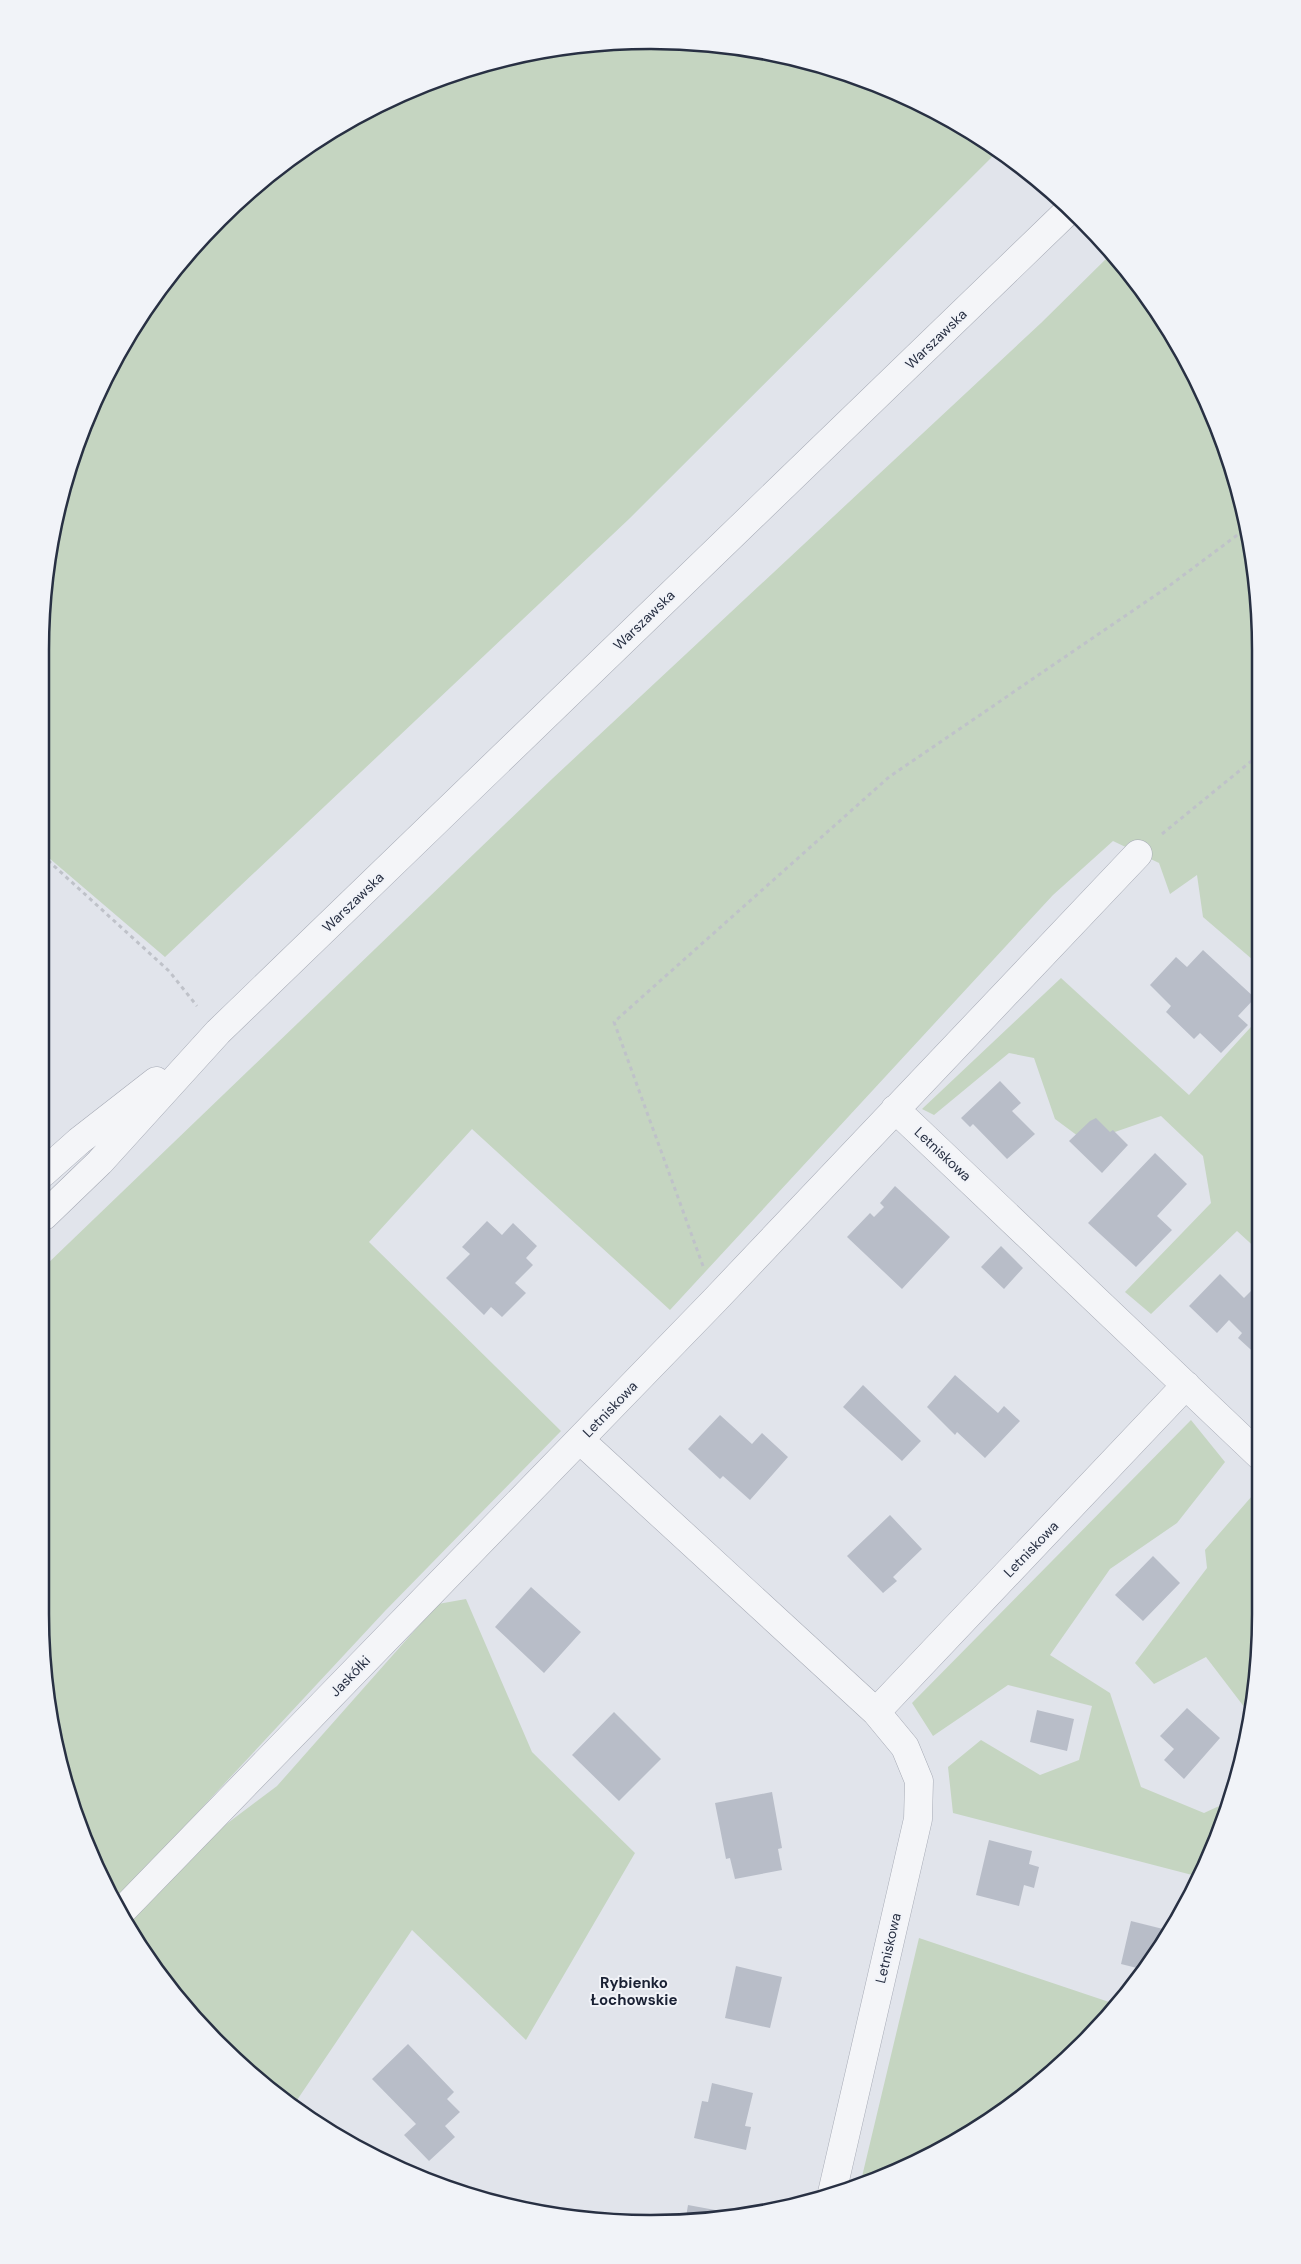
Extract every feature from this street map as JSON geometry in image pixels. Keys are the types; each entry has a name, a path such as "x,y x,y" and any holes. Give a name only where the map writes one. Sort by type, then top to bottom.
{"street":[{"name":"Warszawska","path":"49,1211 100,1162 218,1032 1065,214"},
{"name":"Letniskowa","path":"834,2186 918,1819 919,1782 906,1748 876,1712 580,1440 1138,854"},
{"name":"Warszawska","path":"49,1168 79,1141 218,1032"},
{"name":"Letniskowa","path":"895,1109 1252,1448"},
{"name":"Letniskowa","path":"876,1712 1186,1385"},
{"name":"Jaskółki","path":"125,1907 580,1440"}],"path":[{"path":"715,1300 614,1022 888,778 1170,586 1241,532"},
{"path":"1138,854 1252,761"},
{"path":"49,861 169,971 218,1032"}],"green space":[{"path":"611,50 690,50 768,60 806,69 881,95 917,111 951,129 993,156 629,519 165,957 49,858 50,611 60,533 69,495 95,420 111,384 150,316 173,284 225,225 284,173 316,150 384,111 457,81 495,69 533,60"},
{"path":"1107,258 1151,316 1172,350 1190,384 1220,457 1241,533 1251,611 1252,959 1203,917 1197,875 1170,894 1159,863 1113,841 1053,895 670,1310 472,1129 369,1242 561,1431 385,1611 172,1840 188,1853 277,1786 438,1604 466,1599 532,1752 635,1853 526,2040 412,1930 297,2100 254,2066 225,2039 173,1980 150,1948 111,1880 81,1807 69,1769 60,1731 50,1653 49,1262 552,779 1041,323"},
{"path":"1061,978 1189,1095 1252,1026 1252,1245 1237,1231 1151,1314 1125,1292 1211,1203 1203,1156 1161,1116 1086,1142 1055,1119 1034,1058 1009,1053 934,1115 922,1109"},
{"path":"1191,1420 1225,1462 1177,1523 1110,1569 1050,1655 1110,1693 1141,1787 1204,1813 1221,1805 1192,1875 953,1813 948,1767 981,1740 1040,1775 1079,1760 1092,1706 1008,1685 933,1736 912,1703"},
{"path":"1252,1496 1251,1653 1245,1708 1206,1657 1154,1684 1135,1663 1207,1568 1205,1550"},
{"path":"919,1938 1110,2002 1076,2039 1047,2066 985,2114 917,2153 862,2176"}],"building":[{"path":"1203,950 1252,995 1252,1001 1238,1016 1248,1025 1221,1053 1200,1033 1194,1039 1166,1012 1171,1006 1150,985 1176,957 1187,967"},
{"path":"1000,1081 1021,1103 1012,1111 1035,1134 1007,1159 973,1124 970,1127 961,1118"},
{"path":"1096,1118 1110,1132 1113,1130 1128,1145 1102,1173 1069,1141 1090,1121"},
{"path":"1155,1153 1187,1184 1157,1216 1172,1230 1136,1267 1088,1223"},
{"path":"895,1186 950,1237 902,1289 847,1237 870,1213 874,1217 884,1207 880,1203"},
{"path":"487,1221 502,1235 513,1223 537,1246 526,1258 533,1265 515,1283 526,1293 502,1317 491,1307 484,1315 446,1278 470,1254 462,1247"},
{"path":"1001,1246 1023,1268 1004,1289 981,1267"},
{"path":"1220,1274 1244,1298 1252,1290 1252,1351 1238,1338 1242,1333 1229,1320 1217,1333 1189,1306"},
{"path":"955,1375 998,1413 1004,1406 1020,1421 985,1458 957,1432 955,1435 927,1407"},
{"path":"863,1385 921,1441 902,1461 843,1407"},
{"path":"720,1415 752,1444 762,1433 788,1457 750,1500 723,1476 720,1479 688,1449"},
{"path":"890,1515 922,1549 893,1577 897,1581 883,1593 847,1556"},
{"path":"1153,1556 1180,1583 1143,1621 1115,1595"},
{"path":"531,1587 581,1632 544,1673 495,1627"},
{"path":"1187,1708 1220,1738 1184,1779 1164,1760 1174,1749 1160,1736"},
{"path":"1037,1710 1074,1719 1067,1751 1030,1742"},
{"path":"614,1712 661,1759 619,1801 572,1755"},
{"path":"772,1792 782,1848 778,1849 782,1870 735,1879 730,1858 726,1859 715,1803"},
{"path":"989,1840 1032,1851 1029,1864 1039,1867 1034,1888 1024,1885 1019,1906 976,1895"},
{"path":"1131,1921 1163,1929 1137,1968 1121,1964"},
{"path":"736,1966 782,1977 770,2028 725,2018"},
{"path":"408,2044 454,2092 447,2099 460,2112 445,2126 455,2137 429,2161 404,2135 416,2124 372,2079"},
{"path":"712,2083 753,2093 745,2126 751,2127 746,2150 694,2138 702,2101 708,2102"},
{"path":"688,2205 720,2211 690,2214 686,2214"}],"district":[{"name":"Rybienko Łochowskie","path":"634,1992"}]}
